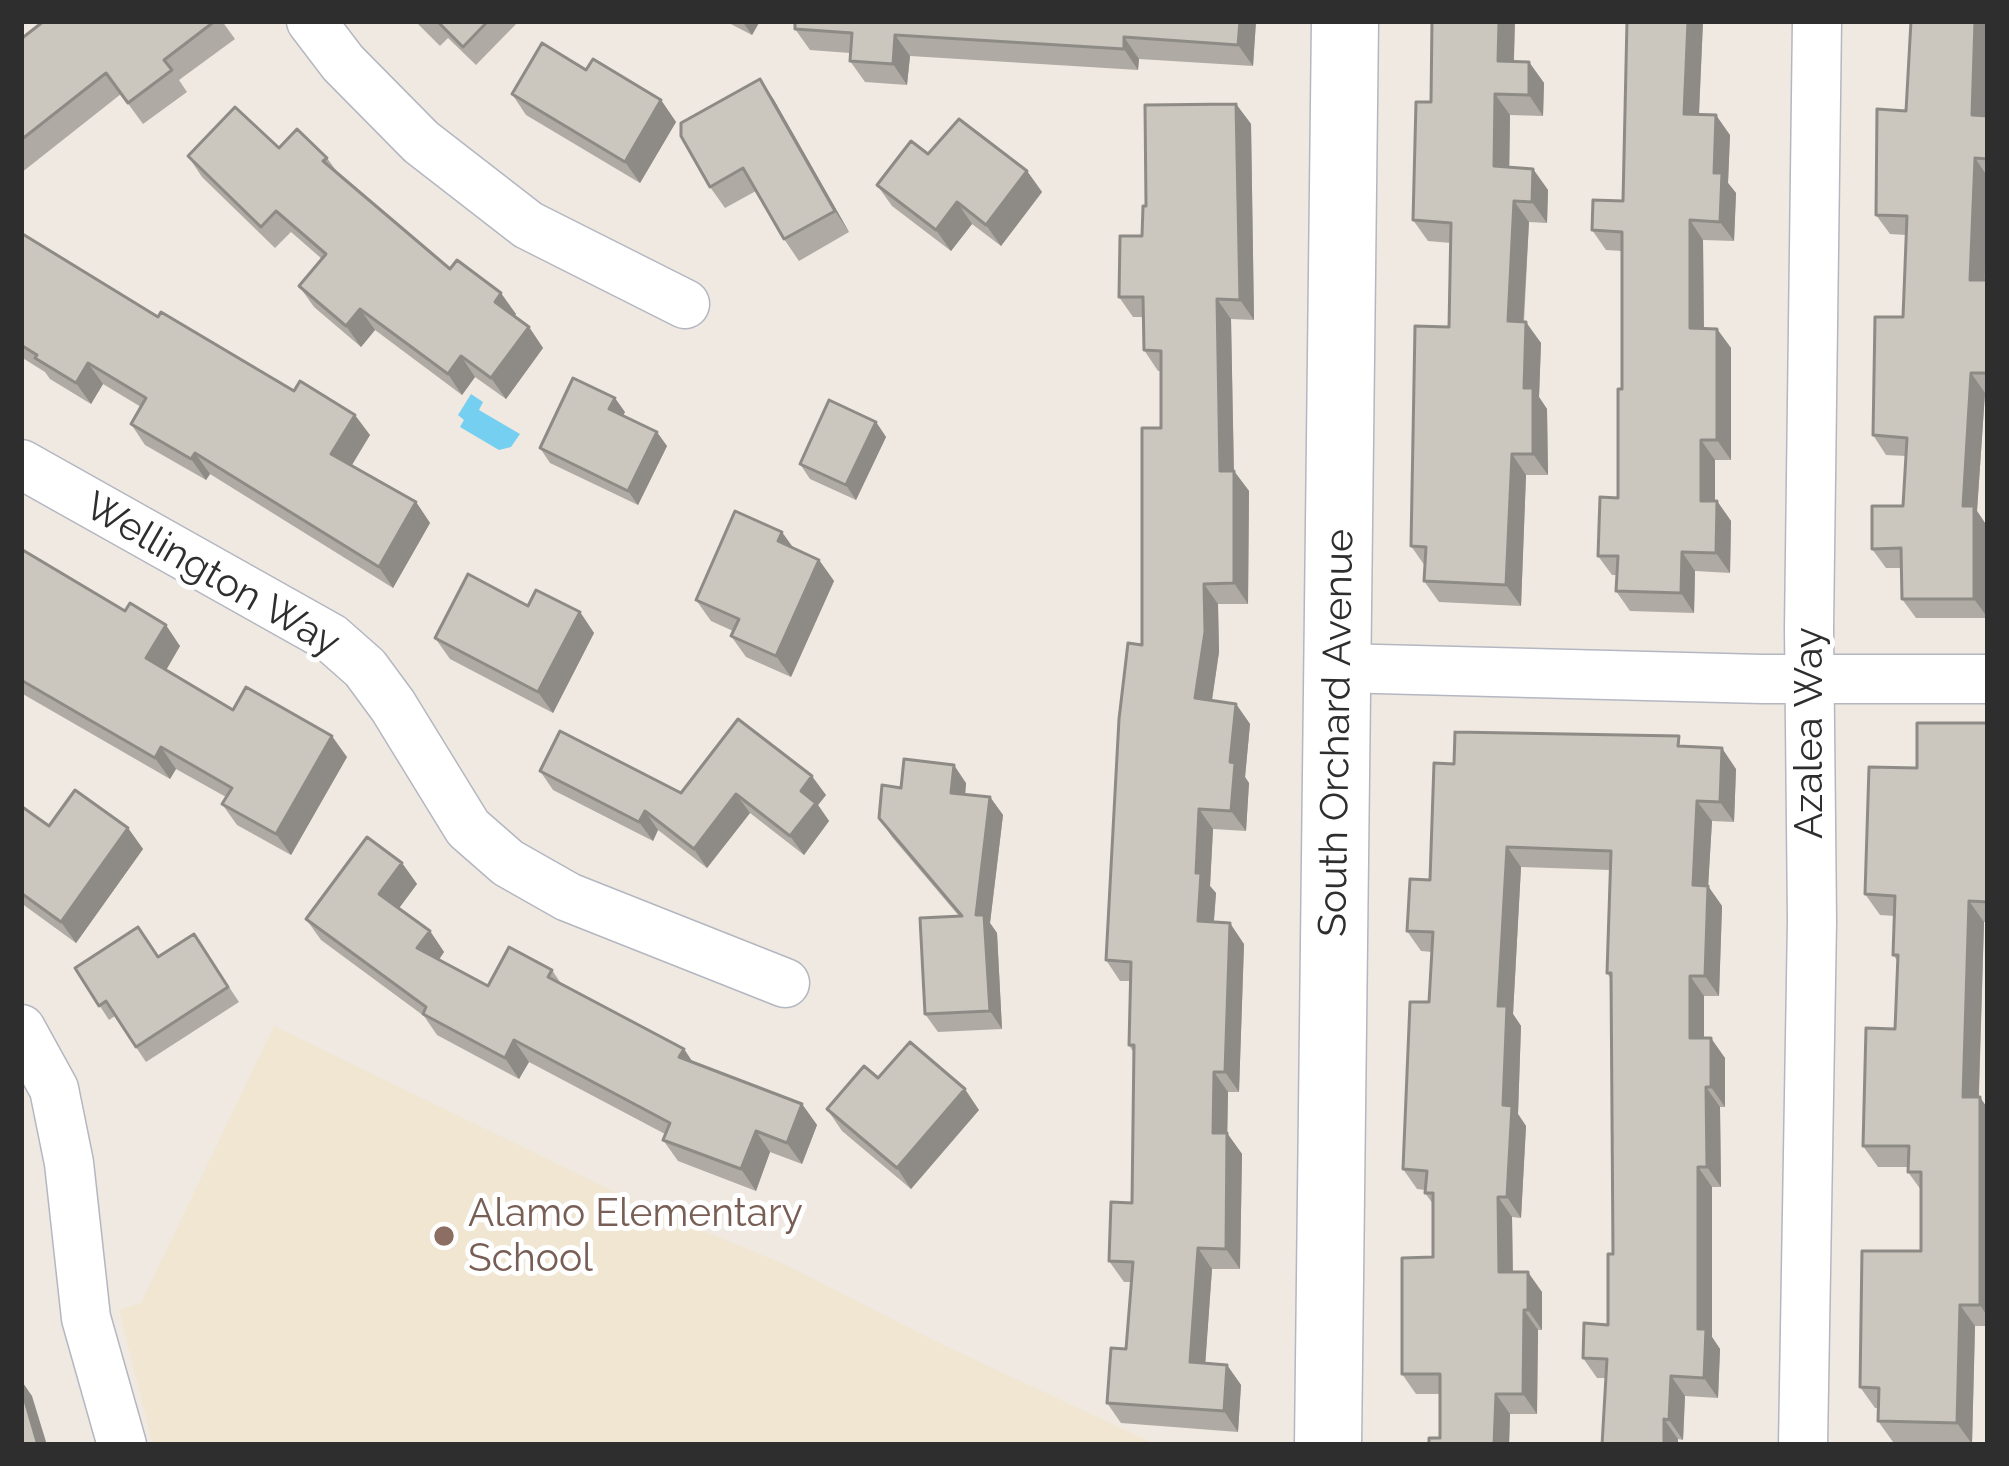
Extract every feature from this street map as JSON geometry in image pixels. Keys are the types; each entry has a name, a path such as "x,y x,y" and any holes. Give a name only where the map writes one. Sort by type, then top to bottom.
{"street":[{"path":"311,21 343,63 421,142 528,224 685,304"},
{"name":"South Orchard Avenue","path":"1328,1445 1346,21"},
{"name":"Azalea Way","path":"1802,1445 1812,921 1808,678 1817,21"},
{"name":"Wellington Way","path":"21,464 331,638 365,668 393,706 468,828 508,863 568,897 785,983"},
{"path":"1339,668 1988,680"},
{"path":"21,1029 54,1089 69,1162 86,1318 122,1445"}],"shaded area":[{"name":"Alamo Elementary School","path":"274,1026 648,1208 784,1264 1157,1445 153,1445 119,1310 141,1303"}],"water":[{"path":"471,394 483,402 479,410 520,434 511,447 499,450 460,427 464,420 458,415"}],"building":[{"path":"44,21 215,21 164,60 172,70 128,103 106,73 21,140 21,39"},
{"path":"437,21 488,21 463,47"},
{"path":"795,21 1240,21 1238,45 1124,37 1124,49 895,35 893,64 850,61 852,33 795,29"},
{"path":"1432,21 1499,21 1498,61 1529,62 1529,95 1495,94 1494,166 1533,169 1532,202 1514,201 1508,321 1526,322 1524,388 1533,388 1533,454 1512,454 1506,585 1424,581 1426,547 1411,546 1415,326 1449,327 1451,223 1413,220 1416,102 1431,102"},
{"path":"1627,21 1688,21 1684,114 1716,115 1714,173 1722,173 1720,222 1690,220 1690,328 1717,329 1717,440 1701,440 1701,501 1717,501 1716,553 1682,552 1681,593 1616,591 1618,556 1598,556 1600,497 1618,498 1622,232 1592,230 1593,200 1623,201"},
{"path":"1911,21 1975,21 1972,115 1988,116 1988,159 1975,158 1970,280 1988,280 1988,373 1971,373 1963,506 1974,506 1974,599 1902,599 1901,548 1872,549 1872,506 1903,506 1907,438 1873,435 1875,317 1903,317 1907,216 1876,215 1877,109 1906,111"},
{"path":"542,43 586,70 593,59 661,100 625,162 512,94"},
{"path":"760,79 835,211 784,239 743,168 710,187 681,136 681,123"},
{"path":"1236,104 1240,300 1217,299 1220,471 1234,471 1234,583 1204,584 1205,632 1195,698 1236,704 1231,811 1199,809 1196,873 1201,873 1198,921 1230,923 1225,1072 1214,1072 1213,1133 1227,1133 1226,1249 1198,1248 1190,1362 1227,1365 1224,1411 1107,1403 1111,1348 1126,1349 1133,1262 1109,1261 1111,1202 1132,1203 1134,1045 1129,1045 1131,962 1106,960 1119,719 1128,643 1142,645 1142,428 1161,428 1161,351 1144,350 1143,297 1119,297 1120,236 1142,236 1145,105"},
{"path":"235,107 279,148 297,129 327,158 323,161 450,269 457,260 501,293 495,302 529,327 491,378 461,356 448,374 360,309 346,326 299,286 326,254 276,211 261,227 188,156"},
{"path":"959,119 1027,171 986,225 957,202 936,230 877,185 911,141 928,154"},
{"path":"21,233 158,317 161,312 294,391 300,381 355,415 331,454 416,502 379,567 195,453 191,459 131,424 146,398 88,363 76,383 21,345"},
{"path":"573,378 615,398 609,409 657,432 628,491 540,448"},
{"path":"829,400 876,422 846,485 800,464"},
{"path":"735,511 782,532 778,541 819,560 776,656 731,636 739,619 696,600"},
{"path":"21,549 125,611 130,603 166,625 146,658 233,710 246,687 332,736 276,834 222,804 232,788 161,747 155,758 21,680"},
{"path":"468,574 528,606 536,590 580,612 538,692 435,638"},
{"path":"738,719 812,776 801,791 816,803 790,836 736,794 694,849 645,811 639,822 540,771 560,731 681,793"},
{"path":"1917,723 1988,723 1988,902 1969,901 1963,1097 1980,1097 1980,1305 1960,1305 1957,1423 1878,1421 1879,1388 1860,1387 1862,1251 1921,1251 1921,1172 1908,1172 1909,1146 1863,1146 1866,1028 1895,1029 1898,955 1893,955 1895,896 1865,894 1869,767 1917,768"},
{"path":"1455,732 1679,736 1678,746 1722,748 1720,802 1697,801 1693,885 1708,886 1705,976 1690,976 1690,1038 1711,1038 1707,1167 1698,1167 1698,1329 1706,1329 1704,1378 1671,1376 1664,1445 1602,1445 1607,1359 1583,1358 1584,1323 1608,1325 1608,1254 1613,1254 1611,973 1607,973 1611,851 1507,847 1498,1006 1507,1006 1503,1105 1512,1106 1507,1197 1498,1197 1499,1272 1528,1272 1523,1394 1496,1394 1494,1445 1429,1445 1429,1438 1440,1438 1440,1374 1402,1374 1402,1258 1433,1257 1433,1193 1425,1193 1427,1171 1403,1169 1410,1002 1429,1002 1433,932 1407,931 1410,879 1430,880 1434,763 1454,764"},
{"path":"904,759 954,765 951,793 990,797 976,915 984,915 990,1011 925,1014 920,918 962,916 879,818 882,785 901,788"},
{"path":"75,790 128,828 61,922 21,893 21,806 49,826"},
{"path":"367,837 402,863 379,894 430,931 417,948 488,986 509,947 552,970 548,977 684,1049 679,1057 802,1104 787,1143 756,1131 741,1169 663,1140 670,1123 514,1040 505,1058 423,1014 426,1007 306,919"},
{"path":"138,927 158,957 194,934 228,987 136,1047 106,1001 99,1006 75,968"},
{"path":"910,1042 965,1089 897,1168 827,1109 864,1066 878,1078"},
{"path":"21,1387 38,1445 21,1445"}],"place":[{"name":"Alamo Elementary School","path":"444,1236"}]}
